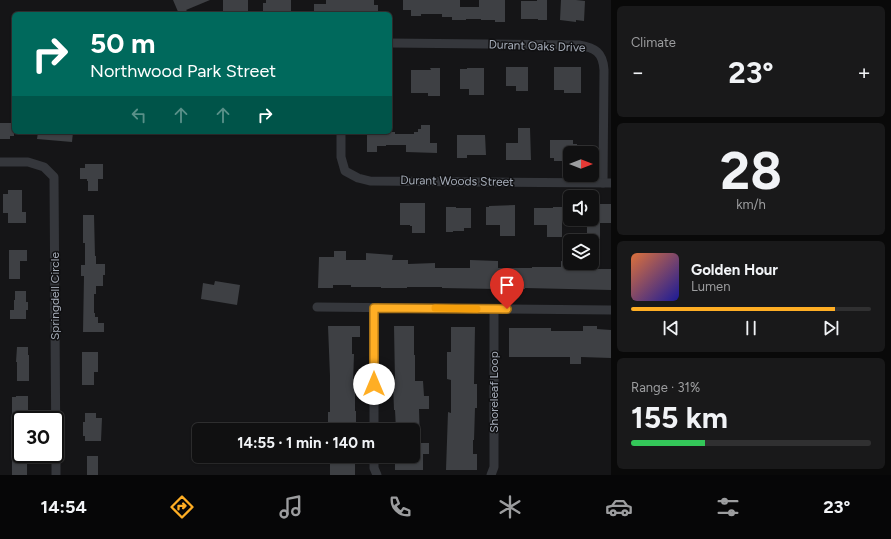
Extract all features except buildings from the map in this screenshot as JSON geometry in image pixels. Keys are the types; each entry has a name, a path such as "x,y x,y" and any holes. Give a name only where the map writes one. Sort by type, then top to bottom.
{"street":[{"name":"Durant Oaks Drive","path":"392,43 579,45 593,48 604,61 607,183"},
{"name":"Durant Woods Street","path":"341,134 341,157 345,171 358,178 370,180 607,183"},
{"name":"Springdell Circle","path":"0,162 28,162 44,167 54,178 56,475"},
{"path":"317,307 611,310"},
{"path":"374,308 374,423"},
{"name":"Shoreleaf Loop","path":"491,475 494,467 494,309"},
{"path":"374,463 374,468 377,475"}],"slow traffic":[{"path":"435,308 477,309"}],"route":[{"path":"374,384 374,308 507,309"}]}
